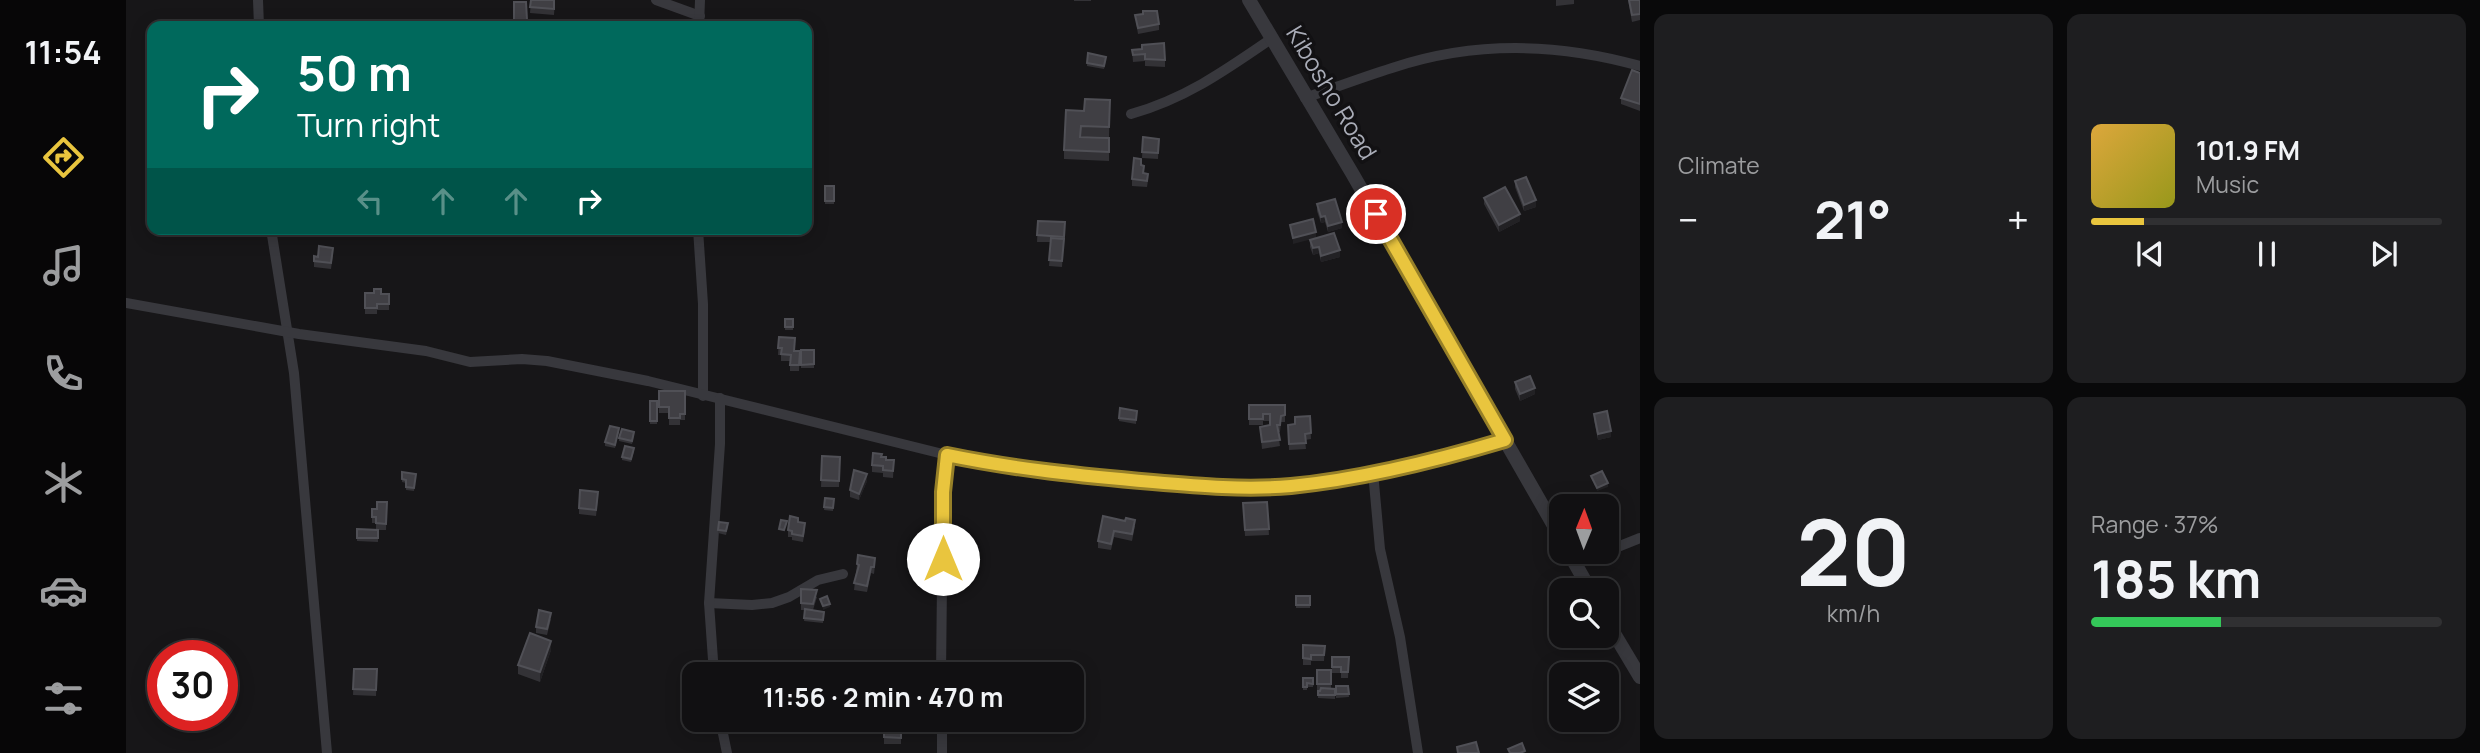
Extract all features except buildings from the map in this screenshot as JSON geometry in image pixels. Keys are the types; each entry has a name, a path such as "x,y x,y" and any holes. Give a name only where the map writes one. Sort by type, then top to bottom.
{"street":[{"path":"258,0 259,21"},
{"path":"656,0 700,21 700,0"},
{"name":"Kibosho Road","path":"1249,0 1352,173 1549,517"},
{"path":"1131,114 1168,103 1186,94 1271,39"},
{"path":"1305,98 1391,68 1464,51 1503,48 1568,50 1640,66"},
{"path":"272,235 289,332 300,433 317,662 327,753"},
{"path":"698,235 703,304 703,396"},
{"path":"126,303 289,332 426,351 470,362 522,359 547,361 648,381 947,455 1077,476 1204,486 1291,486 1373,472 1473,450 1505,440"},
{"path":"713,662 709,603 720,444 720,398"},
{"path":"941,662 943,492 947,455"},
{"path":"1373,472 1380,548 1400,637 1418,753"},
{"path":"1619,544 1640,538"},
{"path":"709,603 772,603 789,597 818,580 842,574"},
{"path":"1619,642 1640,677"},
{"path":"723,732 727,753"},
{"path":"942,732 942,753"}],"route":[{"path":"943,559 943,492 947,455 1077,476 1204,486 1291,486 1350,477 1473,450 1505,440 1376,214"}]}
